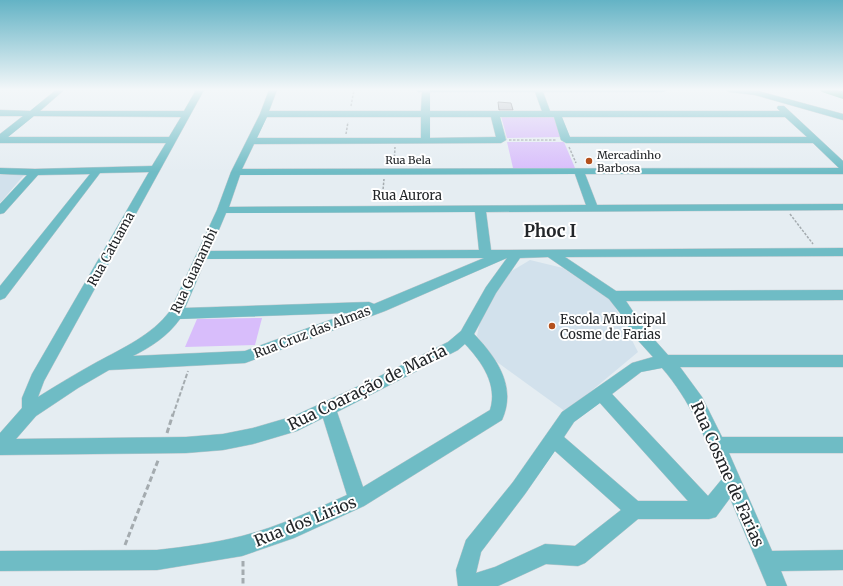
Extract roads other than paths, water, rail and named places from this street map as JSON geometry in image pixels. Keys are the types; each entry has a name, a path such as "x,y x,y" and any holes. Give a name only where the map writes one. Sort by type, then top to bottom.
{"street":[{"path":"0,140 26,117"},
{"name":"Rua Catuama","path":"30,410 30,398 37,379 94,281 170,140 184,117"},
{"name":"Rua Guanambi","path":"0,447 12,430 30,410 148,341 170,322 176,314 222,210 236,172 262,117"},
{"path":"425,117 425,140"},
{"path":"251,141 501,140 496,117"},
{"path":"558,117 566,140 816,140"},
{"path":"791,117 843,166"},
{"path":"0,140 170,140"},
{"path":"0,172 154,170"},
{"path":"0,295 98,171"},
{"name":"Rua Bela","path":"236,172 843,171"},
{"path":"0,211 35,172"},
{"path":"579,172 593,209"},
{"name":"Rua Aurora","path":"222,210 480,210 843,207"},
{"path":"480,210 485,253"},
{"path":"202,255 550,252 843,252"},
{"name":"Rua Cosme de Farias","path":"550,252 614,296 625,309 639,332 681,379 690,392 717,445 777,586"},
{"name":"Rua Cruz das Almas","path":"105,365 245,357 380,307 512,253"},
{"name":"Rua Coaração de Maria","path":"0,447 163,446 223,442 253,436 286,426 328,409 453,346 466,335 512,253"},
{"path":"614,296 843,295"},
{"path":"176,314 380,307"},
{"name":"Rua dos Lirios","path":"0,561 157,560 181,557 242,546 287,531 358,500 496,415 501,401 496,377 480,348 466,335"},
{"path":"709,510 635,510 578,556 545,554 498,576 469,586 466,570 473,547 519,488 568,417 637,367 664,361 843,361"},
{"path":"601,393 709,510"},
{"path":"328,409 358,500"},
{"path":"554,439 635,510"},
{"path":"717,445 843,445"},
{"path":"709,510 732,481"},
{"path":"767,561 843,560"}],"place":[{"name":"Mercadinho Barbosa","path":"589,161"},
{"name":"Escola Municipal Cosme de Farias","path":"552,326"}],"district":[{"name":"Phoc I","path":"550,231"}]}
